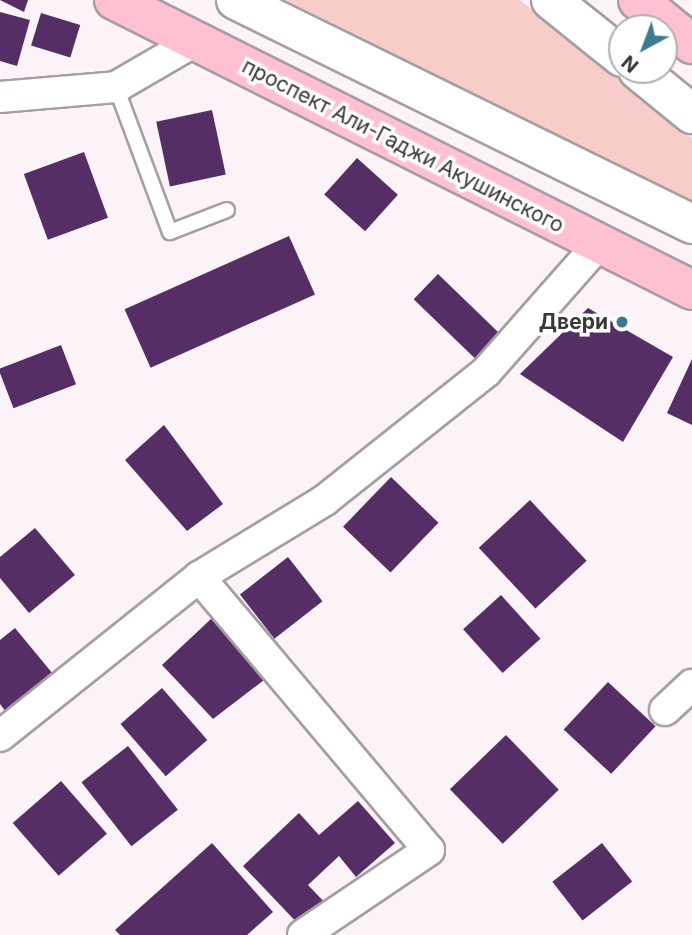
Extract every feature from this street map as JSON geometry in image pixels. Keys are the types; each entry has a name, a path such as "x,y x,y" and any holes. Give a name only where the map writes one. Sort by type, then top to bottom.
{"highway":[{"name":"проспект Али-Гаджи Акушинского","path":"114,0 692,290"},
{"path":"638,0 692,44"}],"main road":[{"path":"236,0 692,224"},
{"path":"551,0 608,46"},
{"path":"655,84 692,114"}],"street":[{"path":"0,97 116,87 195,41"},
{"path":"0,736 199,577 325,500 486,372 599,244"},
{"path":"199,577 429,850 303,935"},
{"path":"665,710 692,685"}],"lane":[{"path":"116,87 170,232 227,210"}],"shaded area":[{"path":"286,0 520,0 608,71 608,84 625,84 692,138 692,204"}],"building":[{"path":"0,0 28,0 24,12"},
{"path":"0,12 30,20 17,66 0,61"},
{"path":"41,13 80,25 70,58 31,46"},
{"path":"212,110 226,175 170,186 156,122"},
{"path":"84,152 108,218 48,240 24,174"},
{"path":"357,158 398,195 365,231 324,194"},
{"path":"289,236 315,294 151,368 125,309"},
{"path":"438,274 500,334 476,359 414,299"},
{"path":"588,308 673,357 623,442 520,374"},
{"path":"61,345 76,384 14,408 0,368"},
{"path":"692,359 692,425 667,413"},
{"path":"164,425 223,504 187,531 125,460"},
{"path":"391,477 438,523 391,572 343,527"},
{"path":"530,500 587,561 535,608 479,548"},
{"path":"35,528 75,575 29,613 0,578 0,557"},
{"path":"288,557 322,601 274,639 240,595"},
{"path":"501,595 540,639 503,673 463,629"},
{"path":"212,618 264,680 213,719 162,665"},
{"path":"15,628 53,674 6,712 0,704 0,640"},
{"path":"608,682 656,726 611,774 564,730"},
{"path":"162,688 207,740 166,776 120,724"},
{"path":"506,735 559,790 503,844 450,789"},
{"path":"128,746 178,810 131,846 82,782"},
{"path":"61,781 107,834 59,876 13,823"},
{"path":"358,801 395,843 356,877 339,856 308,885 328,906 303,929 243,866 299,813 319,835"},
{"path":"212,843 273,912 247,935 120,935 115,930"},
{"path":"602,843 632,882 583,920 552,882"}],"place":[{"name":"Двери","path":"622,322"}]}
